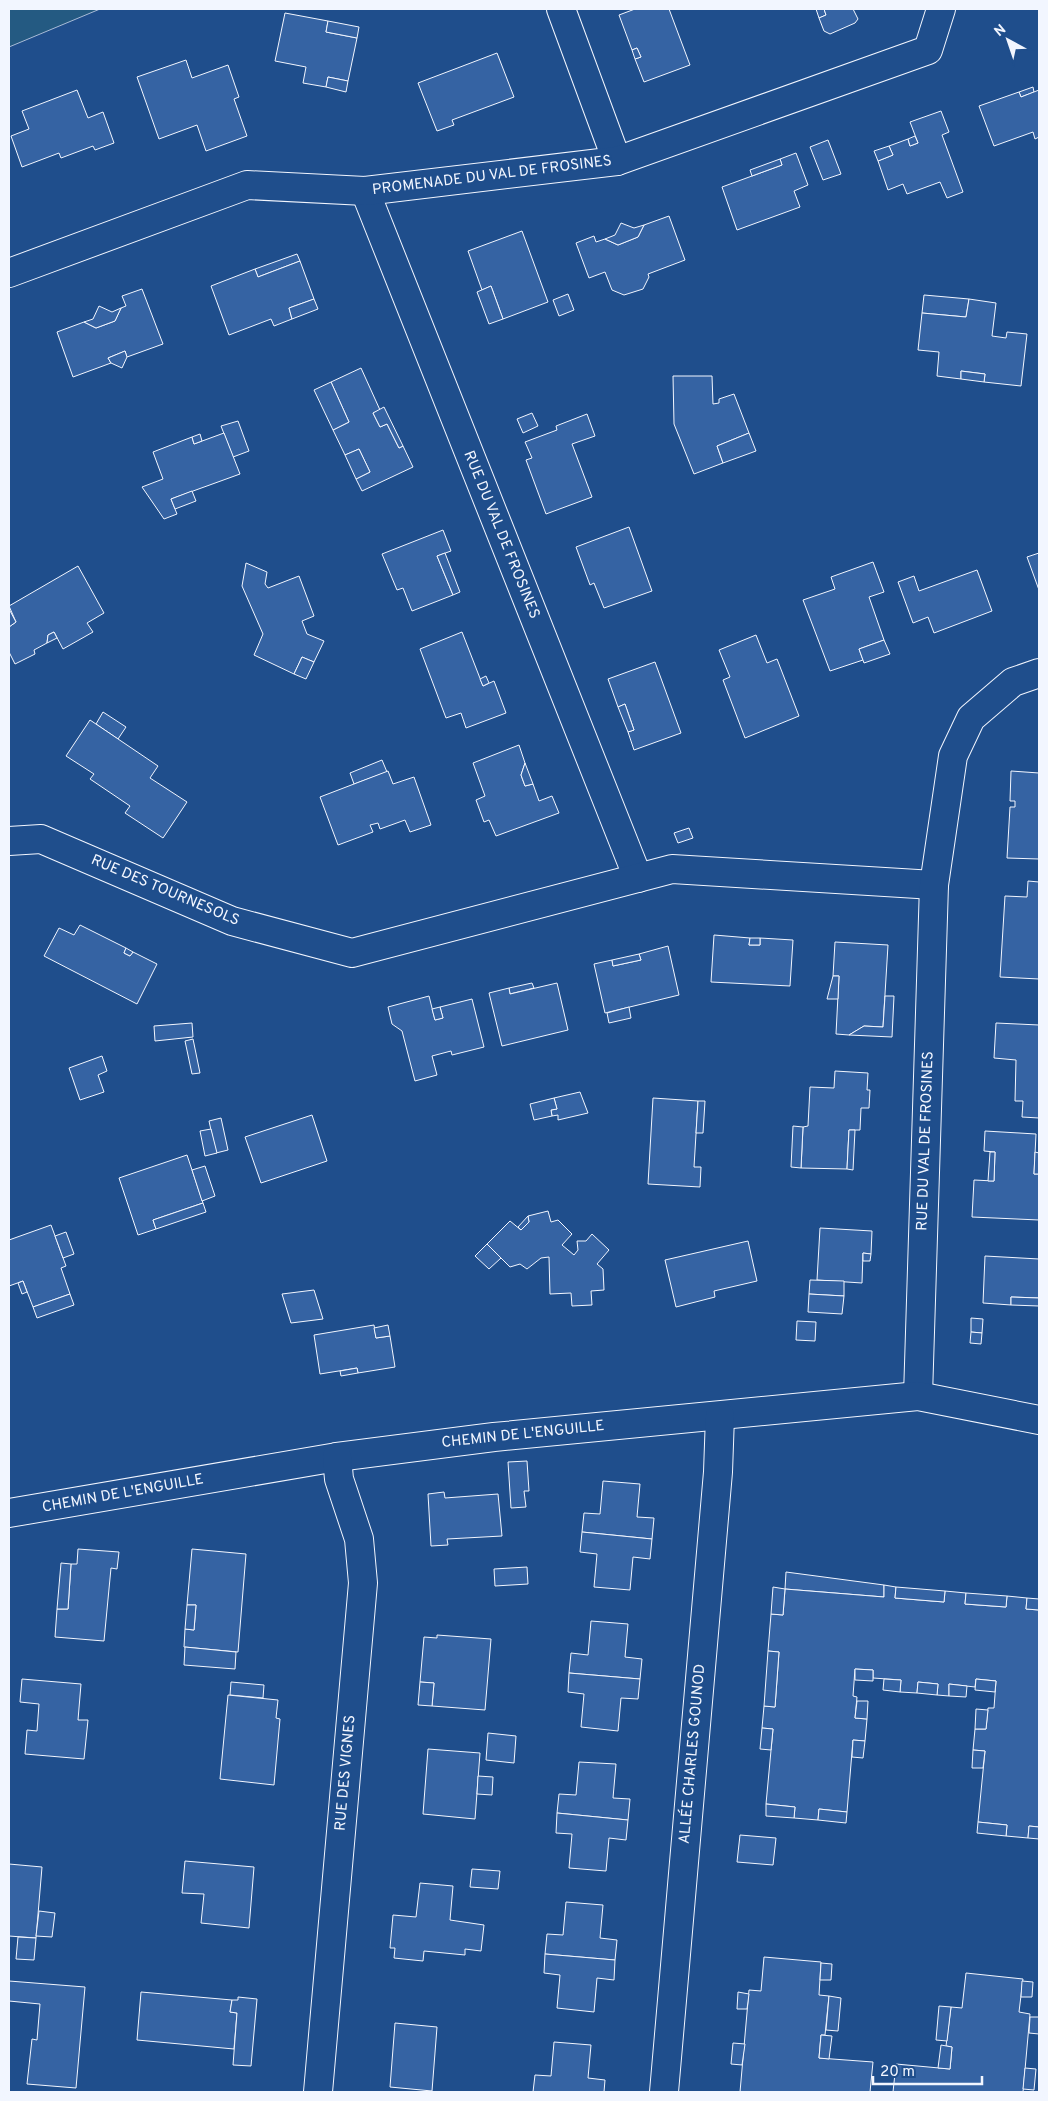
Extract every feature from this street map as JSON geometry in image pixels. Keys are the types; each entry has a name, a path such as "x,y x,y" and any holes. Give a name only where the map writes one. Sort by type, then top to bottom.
{"street":[{"path":"561,9 617,161"},
{"name":"PROMENADE DU VAL DE FROSINES","path":"9,274 247,185 365,191 617,161 928,50 941,9"},
{"name":"RUE DU VAL DE FROSINES","path":"365,191 638,878"},
{"name":"RUE DU VAL DE FROSINES","path":"918,1396 934,885 953,756 971,718 1013,682 1039,673"},
{"name":"RUE DES TOURNESOLS","path":"9,841 41,839 232,921 352,953 638,878"},
{"path":"638,878 672,869 934,885"},
{"name":"CHEMIN DE L'ENGUILLE","path":"9,1513 337,1457 494,1437 918,1396 1039,1420"},
{"name":"ALLÉE CHARLES GOUNOD","path":"664,2092 718,1472 720,1416"},
{"name":"RUE DES VIGNES","path":"318,2092 363,1583 359,1539 338,1479 337,1457"}],"shaded area":[{"path":"9,9 100,9 9,47"}],"building":[{"path":"635,9 669,9 690,65 644,82 635,59 641,57 637,48 632,50 619,15"},
{"path":"816,9 824,9 826,15 819,18"},
{"path":"824,9 853,9 858,19 855,23 830,34 824,31 819,18 826,15"},
{"path":"285,13 328,21 326,32 357,38 348,81 328,77 326,87 303,83 306,67 275,61"},
{"path":"328,21 359,27 357,38 326,32"},
{"path":"637,48 641,57 635,59 632,50"},
{"path":"497,53 514,97 452,120 454,125 437,131 418,83"},
{"path":"186,60 192,78 228,65 239,97 234,99 247,136 206,151 197,125 159,139 137,77"},
{"path":"328,77 348,81 346,92 326,87"},
{"path":"1033,87 1034,92 1021,97 1019,92"},
{"path":"77,90 88,118 103,112 114,143 95,150 93,146 61,158 59,153 22,167 11,136 29,129 22,111"},
{"path":"1039,90 1039,137 1035,139 1033,132 994,146 979,106 1019,92 1021,97"},
{"path":"941,111 949,132 942,135 963,192 947,198 940,182 907,194 903,184 888,190 878,161 893,155 889,146 908,139 910,146 918,143 910,122"},
{"path":"915,136 918,143 910,146 908,139"},
{"path":"828,140 841,174 823,180 810,147"},
{"path":"889,146 893,155 878,161 874,151"},
{"path":"796,153 808,185 794,191 800,207 737,230 722,187 782,165 780,159"},
{"path":"780,159 782,165 752,176 750,170"},
{"path":"669,216 685,260 648,274 649,277 643,289 624,295 612,290 605,272 589,278 576,243 594,236 596,242 605,239 618,245 638,237 644,225"},
{"path":"621,223 634,228 644,225 638,237 618,245 605,239 615,235"},
{"path":"522,231 548,302 503,319 491,286 482,290 468,251"},
{"path":"297,254 300,261 258,277 255,269"},
{"path":"300,261 314,299 289,308 292,319 274,326 271,319 229,335 211,286 255,269 258,277"},
{"path":"491,286 503,319 489,324 477,292"},
{"path":"142,289 163,344 127,357 125,351 108,358 111,363 73,377 57,332 84,322 96,328 115,321 121,308 126,306 122,296"},
{"path":"568,294 574,310 559,316 553,300"},
{"path":"924,295 969,299 966,317 922,313"},
{"path":"314,299 318,309 292,319 289,308"},
{"path":"969,299 996,303 992,336 1006,338 1007,332 1027,334 1021,386 984,382 985,374 961,371 961,379 937,376 939,352 918,350 922,313 966,317"},
{"path":"99,306 112,312 121,308 115,321 96,328 84,322 93,319"},
{"path":"125,351 127,357 122,368 111,363 108,358"},
{"path":"361,368 380,410 373,413 380,427 387,424 399,448 403,446 413,467 362,491 356,479 370,472 359,449 345,455 333,430 349,422 331,382"},
{"path":"961,371 985,374 984,382 961,379"},
{"path":"673,376 712,376 713,404 719,403 719,399 734,394 749,433 717,446 723,463 694,474 674,424"},
{"path":"331,382 349,422 333,430 314,390"},
{"path":"384,407 403,446 399,448 387,424 380,427 373,413"},
{"path":"532,413 538,426 523,433 517,419"},
{"path":"587,414 595,436 572,444 592,497 546,514 526,460 532,458 525,442 557,430 556,426"},
{"path":"238,421 249,451 233,457 221,426"},
{"path":"224,433 240,474 171,499 177,514 164,519 142,487 163,479 153,452 192,437 194,444"},
{"path":"749,433 756,451 723,463 717,446"},
{"path":"200,434 202,441 194,444 192,437"},
{"path":"359,449 370,472 356,479 345,455"},
{"path":"192,491 196,501 175,509 171,499"},
{"path":"629,527 652,591 604,608 594,583 590,585 576,547"},
{"path":"443,530 451,551 437,556 453,595 412,611 403,588 397,590 382,554"},
{"path":"445,553 460,592 453,595 437,556"},
{"path":"1039,553 1039,590 1027,557"},
{"path":"873,562 884,592 869,597 884,640 859,649 863,660 830,671 803,600 835,589 831,577"},
{"path":"246,563 267,572 265,584 268,588 299,576 314,616 302,621 307,634 324,641 314,662 302,657 294,674 254,655 263,634 242,586"},
{"path":"78,566 104,613 87,623 93,632 63,649 54,632 48,635 47,643 34,650 35,654 15,664 9,652 9,627 16,622 9,606"},
{"path":"977,570 992,611 934,633 928,617 913,623 898,582 914,576 919,591"},
{"path":"9,609 16,622 9,627"},
{"path":"54,632 57,638 47,643 48,635"},
{"path":"462,632 483,686 494,681 506,713 466,728 461,713 446,718 420,649"},
{"path":"756,635 767,663 777,659 799,716 745,738 723,680 730,677 719,650"},
{"path":"884,640 890,654 864,663 859,649"},
{"path":"302,657 314,662 306,679 294,674"},
{"path":"655,662 681,733 634,750 628,732 634,730 625,704 618,707 608,679"},
{"path":"486,676 489,683 483,686 480,679"},
{"path":"625,704 634,730 628,732 618,707"},
{"path":"103,712 126,727 118,739 96,724"},
{"path":"90,720 158,766 150,778 187,802 163,838 125,813 130,806 90,779 94,774 66,756"},
{"path":"519,745 525,763 521,775 525,786 533,784 539,801 552,796 559,813 496,836 489,820 484,822 476,800 485,796 473,763"},
{"path":"382,760 387,772 354,784 350,773"},
{"path":"525,763 533,784 525,786 521,775"},
{"path":"388,771 393,784 414,777 431,825 410,832 405,820 380,829 378,823 370,825 373,832 338,845 320,797"},
{"path":"1011,771 1039,773 1039,859 1007,858 1010,807 1015,807 1015,801 1010,801"},
{"path":"689,828 693,838 678,843 674,833"},
{"path":"1028,881 1039,882 1039,979 1000,977 1005,896 1027,897"},
{"path":"80,925 126,948 124,953 130,956 133,952 157,964 137,1004 44,956 59,928 74,935"},
{"path":"714,935 750,938 749,945 760,945 760,938 793,940 790,986 711,982"},
{"path":"750,938 760,938 760,945 749,945"},
{"path":"835,942 888,945 883,1027 864,1026 849,1035 836,1034 839,976 833,976"},
{"path":"668,946 679,995 605,1013 594,964 612,960 613,966 641,960 639,954"},
{"path":"126,948 133,952 130,956 124,953"},
{"path":"639,954 641,960 613,966 612,960"},
{"path":"833,976 839,976 838,999 827,999"},
{"path":"532,983 534,988 510,994 509,988"},
{"path":"557,983 568,1030 502,1046 489,993 509,988 510,994"},
{"path":"429,996 435,1020 443,1018 440,1007 472,999 484,1047 452,1055 451,1051 432,1056 437,1075 415,1081 402,1031 392,1024 388,1007"},
{"path":"885,996 894,996 892,1037 849,1035 864,1026 883,1027"},
{"path":"440,1007 443,1018 435,1020 432,1009"},
{"path":"629,1007 631,1018 609,1023 607,1013"},
{"path":"192,1023 193,1037 155,1041 154,1026"},
{"path":"996,1023 1039,1025 1039,1118 1022,1117 1023,1101 1015,1101 1016,1060 994,1058"},
{"path":"193,1039 200,1073 192,1074 185,1041"},
{"path":"102,1056 107,1071 98,1075 104,1092 80,1100 69,1068"},
{"path":"835,1071 868,1073 867,1090 870,1090 869,1108 861,1108 860,1130 849,1130 847,1169 801,1168 803,1127 808,1126 810,1087 834,1088"},
{"path":"580,1092 588,1113 558,1120 558,1115 552,1116 551,1110 557,1109 554,1098"},
{"path":"554,1098 557,1109 551,1110 552,1116 534,1120 530,1104"},
{"path":"653,1098 698,1101 694,1167 701,1167 700,1187 648,1184"},
{"path":"698,1101 705,1101 703,1133 696,1133"},
{"path":"312,1115 327,1161 261,1183 245,1137"},
{"path":"221,1118 228,1150 216,1153 209,1121"},
{"path":"793,1126 803,1127 801,1168 791,1167"},
{"path":"211,1129 217,1153 205,1156 200,1131"},
{"path":"849,1130 855,1130 853,1170 847,1169"},
{"path":"985,1131 1036,1134 1034,1174 1039,1174 1039,1220 972,1217 974,1180 994,1181 995,1152 984,1151"},
{"path":"990,1152 995,1152 994,1181 988,1181"},
{"path":"1035,1152 1039,1153 1039,1174 1034,1174"},
{"path":"187,1155 203,1203 153,1220 156,1229 138,1235 119,1178"},
{"path":"205,1166 215,1196 202,1201 192,1170"},
{"path":"203,1203 206,1212 156,1229 153,1220"},
{"path":"548,1211 551,1222 558,1220 572,1234 562,1245 574,1255 578,1250 577,1241 586,1241 592,1234 609,1250 597,1264 603,1269 604,1290 591,1291 592,1305 572,1306 571,1293 550,1294 549,1257 541,1258 527,1269 520,1264 510,1267 487,1244 510,1221 521,1230 529,1222 528,1216"},
{"path":"528,1216 529,1222 521,1230 518,1227"},
{"path":"51,1225 66,1266 61,1268 70,1294 33,1307 23,1281 9,1286 9,1240"},
{"path":"820,1228 872,1231 871,1254 863,1253 862,1283 817,1280"},
{"path":"66,1232 74,1254 63,1258 55,1236"},
{"path":"748,1241 757,1281 714,1291 715,1297 676,1307 665,1260"},
{"path":"487,1244 501,1258 489,1269 475,1256"},
{"path":"863,1253 871,1254 870,1261 863,1261"},
{"path":"985,1256 1039,1259 1039,1298 1011,1297 1011,1305 983,1303"},
{"path":"810,1280 844,1281 844,1296 809,1294"},
{"path":"23,1281 27,1292 22,1294 18,1283"},
{"path":"314,1290 323,1319 291,1323 282,1294"},
{"path":"70,1294 74,1305 37,1318 33,1307"},
{"path":"809,1294 844,1296 842,1314 808,1312"},
{"path":"1011,1297 1039,1298 1039,1306 1011,1305"},
{"path":"971,1318 983,1319 982,1333 971,1332"},
{"path":"797,1321 816,1322 815,1341 796,1340"},
{"path":"374,1325 376,1338 390,1336 395,1367 358,1373 357,1368 320,1374 314,1335"},
{"path":"388,1325 390,1336 376,1338 374,1328"},
{"path":"971,1332 982,1333 981,1344 970,1343"},
{"path":"357,1368 358,1373 341,1376 340,1371"},
{"path":"527,1461 529,1491 524,1491 526,1507 511,1508 508,1462"},
{"path":"603,1481 640,1484 637,1517 654,1518 652,1539 582,1532 584,1513 600,1514"},
{"path":"444,1492 445,1498 498,1494 502,1536 447,1539 448,1545 431,1546 428,1494"},
{"path":"582,1532 652,1539 650,1559 633,1557 630,1590 594,1587 597,1554 580,1552"},
{"path":"78,1549 119,1552 117,1569 111,1568 104,1641 55,1637 57,1609 68,1609 71,1564 77,1564"},
{"path":"192,1549 246,1554 238,1652 184,1647 185,1629 194,1630 196,1605 187,1605"},
{"path":"61,1563 71,1564 68,1609 57,1609"},
{"path":"527,1567 528,1584 495,1586 494,1569"},
{"path":"786,1572 884,1585 884,1597 785,1589"},
{"path":"884,1585 896,1587 895,1598 944,1602 945,1591 966,1593 965,1604 1006,1607 1007,1596 1027,1598 1026,1609 1039,1610 1039,1827 1029,1826 1028,1838 1006,1836 1007,1825 978,1822 985,1751 973,1750 975,1729 986,1729 988,1708 994,1708 996,1681 976,1679 975,1687 949,1684 949,1696 937,1695 938,1684 918,1682 917,1693 900,1692 901,1680 873,1678 873,1670 855,1669 853,1696 857,1697 855,1718 867,1719 865,1741 853,1740 847,1812 819,1809 818,1820 794,1818 795,1807 766,1804 773,1729 762,1728 764,1706 775,1707 779,1652 768,1651 771,1614 783,1615 785,1589 884,1597"},
{"path":"773,1587 785,1589 783,1615 771,1614"},
{"path":"896,1587 945,1591 944,1602 895,1598"},
{"path":"966,1593 1007,1596 1006,1607 965,1604"},
{"path":"1027,1598 1039,1599 1039,1610 1026,1609"},
{"path":"187,1605 196,1605 194,1630 185,1629"},
{"path":"591,1621 628,1624 625,1657 642,1659 640,1679 569,1673 571,1653 588,1655"},
{"path":"437,1635 491,1639 485,1710 432,1706 434,1683 420,1682 424,1637 437,1638"},
{"path":"185,1647 236,1652 235,1669 184,1665"},
{"path":"768,1651 779,1652 775,1707 764,1706"},
{"path":"855,1669 873,1670 873,1681 855,1680"},
{"path":"569,1673 640,1679 638,1699 621,1698 618,1731 581,1727 584,1694 568,1692"},
{"path":"22,1679 81,1684 78,1720 88,1720 84,1759 25,1754 27,1730 37,1731 39,1704 20,1702"},
{"path":"884,1679 901,1680 900,1692 883,1690"},
{"path":"976,1679 996,1681 995,1692 975,1690"},
{"path":"231,1682 264,1685 263,1698 230,1695"},
{"path":"420,1682 434,1683 432,1706 418,1705"},
{"path":"918,1682 938,1684 937,1695 917,1693"},
{"path":"949,1684 967,1686 966,1697 949,1696"},
{"path":"228,1695 278,1700 276,1718 280,1719 274,1785 220,1779"},
{"path":"857,1701 868,1701 867,1719 855,1718"},
{"path":"976,1709 988,1710 986,1729 975,1729"},
{"path":"762,1728 773,1729 771,1750 760,1749"},
{"path":"488,1733 516,1736 514,1763 486,1760"},
{"path":"853,1740 865,1741 863,1758 852,1757"},
{"path":"428,1749 480,1753 475,1819 423,1814"},
{"path":"973,1750 985,1751 983,1768 972,1768"},
{"path":"579,1762 616,1764 613,1798 630,1799 628,1820 557,1813 559,1794 576,1795"},
{"path":"478,1776 493,1777 492,1795 477,1794"},
{"path":"766,1804 795,1807 794,1818 766,1816"},
{"path":"819,1809 847,1812 846,1823 818,1820"},
{"path":"557,1813 628,1820 626,1840 609,1838 606,1871 569,1868 572,1834 556,1833"},
{"path":"978,1822 1007,1825 1006,1836 977,1833"},
{"path":"1029,1826 1039,1827 1039,1839 1028,1838"},
{"path":"740,1835 776,1838 773,1865 737,1862"},
{"path":"185,1861 254,1867 249,1928 201,1923 204,1894 182,1893"},
{"path":"9,1864 42,1867 36,1938 9,1936"},
{"path":"472,1869 500,1871 498,1889 470,1887"},
{"path":"420,1883 453,1886 450,1920 484,1925 481,1951 465,1949 465,1955 424,1951 423,1961 394,1958 395,1948 390,1948 393,1915 416,1917"},
{"path":"566,1902 603,1905 600,1938 617,1940 615,1960 545,1954 547,1934 563,1935"},
{"path":"39,1911 55,1913 52,1937 36,1936"},
{"path":"18,1937 36,1938 34,1960 16,1959"},
{"path":"545,1954 615,1960 614,1980 597,1978 594,2012 557,2008 560,1975 544,1973"},
{"path":"764,1957 821,1962 819,1995 829,1996 825,2035 821,2035 819,2058 873,2062 870,2092 740,2092 749,1990 761,1991"},
{"path":"821,1963 832,1964 831,1980 820,1980"},
{"path":"966,1973 1023,1979 1019,2012 1030,2014 1023,2092 893,2092 896,2064 950,2069 952,2047 946,2046 951,2007 962,2008"},
{"path":"9,1981 85,1987 76,2088 27,2084 32,2039 37,2040 40,2004 9,2001"},
{"path":"1022,1981 1033,1982 1032,1997 1021,1997"},
{"path":"141,1992 232,2000 230,2012 237,2013 234,2049 137,2040"},
{"path":"738,1992 749,1994 747,2009 737,2009"},
{"path":"829,1996 841,1998 838,2031 826,2030"},
{"path":"238,1997 257,1999 251,2066 233,2065 237,2013 230,2012 232,2000 238,2000"},
{"path":"939,2006 951,2007 947,2041 936,2040"},
{"path":"1030,2017 1039,2017 1039,2034 1029,2033"},
{"path":"395,2023 437,2027 432,2091 390,2087"},
{"path":"821,2035 832,2036 829,2059 819,2058"},
{"path":"554,2042 591,2045 588,2078 605,2080 604,2092 533,2092 535,2075 551,2076"},
{"path":"733,2043 745,2044 742,2065 731,2064"},
{"path":"941,2045 952,2047 950,2069 938,2068"},
{"path":"1025,2068 1036,2069 1034,2090 1023,2089"}]}
